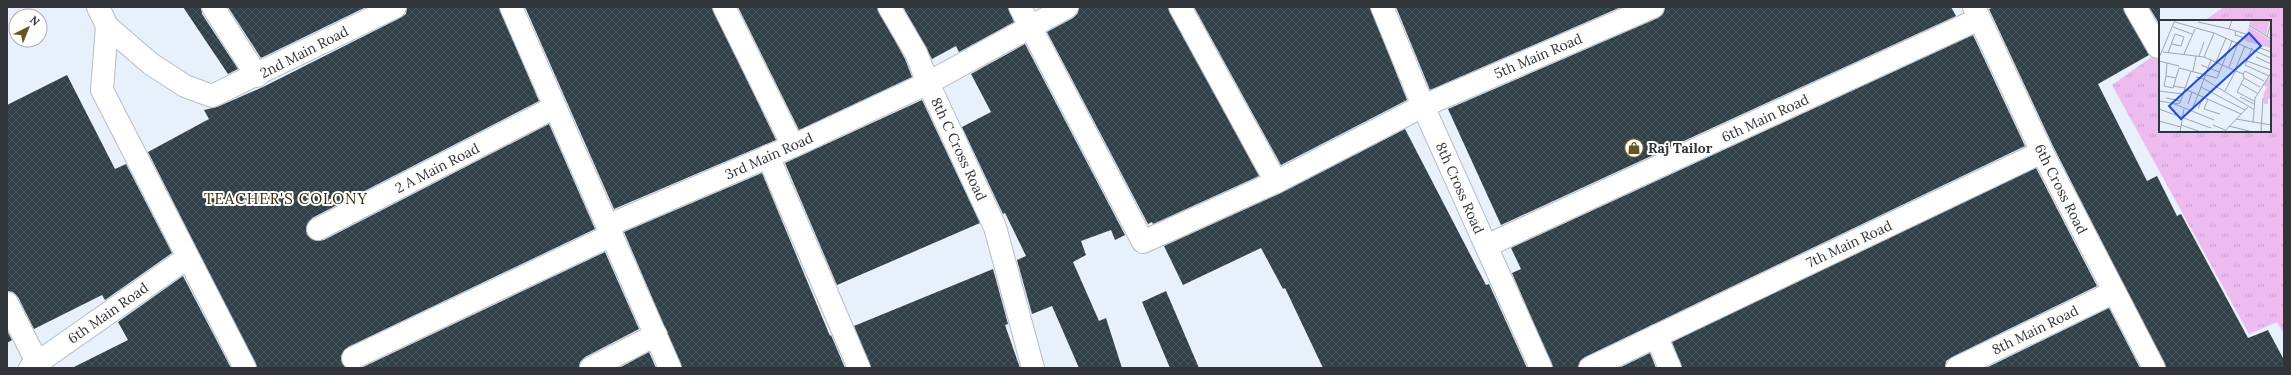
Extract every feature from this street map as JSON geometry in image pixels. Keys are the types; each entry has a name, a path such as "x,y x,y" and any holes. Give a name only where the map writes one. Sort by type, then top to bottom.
{"street":[{"path":"213,7 257,76"},
{"name":"2nd Main Road","path":"102,16 151,64 184,86 212,96 257,76 394,7"},
{"path":"511,7 670,368"},
{"path":"724,7 793,146"},
{"path":"889,7 916,53 928,83"},
{"path":"1020,7 1031,26"},
{"name":"8th C Cross Road","path":"1033,368 995,227 928,83 1067,7"},
{"path":"1180,7 1276,182"},
{"name":"8th Cross Road","path":"1382,7 1423,106 1541,368"},
{"name":"5th Main Road","path":"1031,26 1143,242 1276,182 1423,106 1653,7"},
{"path":"2135,7 2158,47"},
{"name":"6th Cross Road","path":"1977,13 2042,152 2154,368"},
{"name":"6th Main Road","path":"1486,246 1977,13"},
{"path":"102,16 102,90 187,258 245,368"},
{"name":"3rd Main Road","path":"353,358 609,230 928,83"},
{"name":"2 A Main Road","path":"318,229 555,107"},
{"name":"7th Main Road","path":"1590,368 2042,152"},
{"path":"768,156 859,368"},
{"name":"6th Main Road","path":"36,366 187,258"},
{"name":"8th Main Road","path":"1957,368 2114,292"},
{"path":"7,303 36,366"},
{"path":"591,368 656,335"},
{"path":"1656,336 1670,368"}],"green space":[{"path":"2224,7 2284,7 2284,334 2277,322 2249,334 2112,85 2159,52 2159,132 2271,132 2271,20 2205,20"}],"building":[{"path":"183,7 201,7 202,14 238,69 228,74"},
{"path":"228,7 366,7 261,58"},
{"path":"407,7 499,7 539,101 312,218 306,228 307,235 317,241 324,240 549,124 595,229 348,347 341,357 342,363 346,368 257,368 148,152 209,119 204,110 217,107 263,87 400,18 406,14"},
{"path":"525,7 712,7 776,140 614,209"},
{"path":"738,7 877,7 905,59 912,77 799,130"},
{"path":"903,7 1008,7 1014,22 959,52 956,46 932,59"},
{"path":"1079,7 1168,7 1259,176 1153,224 1152,222 1148,224 1047,32 1073,18 1078,13"},
{"path":"1194,7 1370,7 1407,100 1281,165"},
{"path":"1396,7 1621,7 1430,90"},
{"path":"1665,7 1951,7 1956,16 1501,225 1448,109 1658,18 1663,14"},
{"path":"1994,7 2123,7 2149,55 2098,84 2147,181 2157,176 2177,216 2181,214 2248,338 2268,330 2284,360 2284,368 2166,368 2053,146 1989,9"},
{"path":"2149,7 2160,7 2159,23"},
{"path":"1973,35 2025,146 1585,357 1580,361 1578,368 1553,368 1512,273 1521,269 1511,248"},
{"path":"1025,44 1125,235 1115,240 1111,230 1081,241 1086,255 1073,262 1099,321 1106,318 1122,368 1079,368 1052,306 1032,314 1017,260 1026,256 1005,213 1003,214 962,127 991,112 971,74"},
{"path":"67,75 115,169 126,164 172,253 105,300 102,295 34,329 18,297 13,292 7,291 7,105"},
{"path":"922,100 980,223 837,285 785,163"},
{"path":"1405,129 1486,285 1489,284 1527,368 1323,368 1285,288 1283,289 1261,248 1183,285 1164,246 1281,193"},
{"path":"2036,168 2097,286 1952,357 1946,361 1945,368 1682,368 1672,342"},
{"path":"762,173 830,336 831,335 845,368 682,368 624,232"},
{"path":"605,252 639,329 585,357 580,362 579,368 361,368"},
{"path":"993,269 1008,324 1005,325 1020,368 871,368 854,326"},
{"path":"183,276 231,368 72,368 128,340 118,322"},
{"path":"1166,291 1199,368 1170,368 1142,302"},
{"path":"2109,308 2140,368 1986,368"},
{"path":"7,331 12,340 7,343"},
{"path":"649,352 656,368 619,368"},
{"path":"1650,353 1656,368 1619,368"}],"place":[{"name":"Raj Tailor","path":"1634,148"}],"district":[{"name":"TEACHER'S COLONY","path":"286,199"}]}
